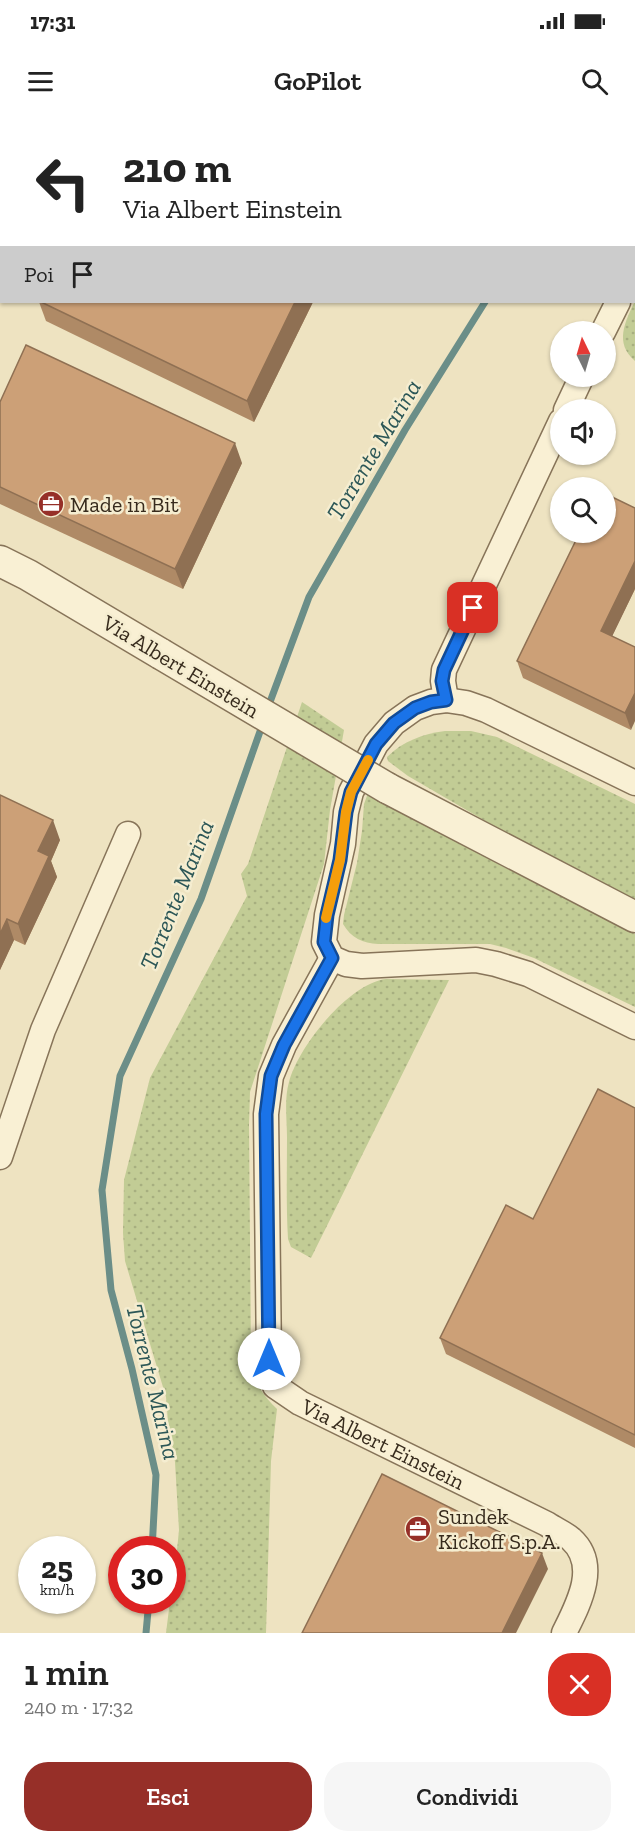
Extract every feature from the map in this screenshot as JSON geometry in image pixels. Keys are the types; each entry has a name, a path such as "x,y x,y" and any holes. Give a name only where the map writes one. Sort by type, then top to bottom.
{"street":[{"path":"608,321 618,303"},
{"path":"446,700 442,681 444,670 550,444"},
{"name":"Via Albert Einstein","path":"0,561 28,575 387,788 635,917"},
{"path":"635,783 486,710 466,703 446,700 431,702 415,708 394,723 376,744 351,792 339,865 327,915 324,942 332,958 346,964 362,966 476,960 496,964 528,974 635,1027"},
{"path":"0,1157 43,1030 128,834"},
{"name":"Via Albert Einstein","path":"332,958 284,1045 271,1076 266,1114 269,1359 275,1386 300,1403 547,1524 572,1539 585,1558 586,1581 564,1633"}],"green space":[{"path":"635,303 635,361 623,340 628,317"},
{"path":"302,702 344,730 330,810 324,864 250,1092 251,1356 258,1385 277,1409 271,1461 266,1633 166,1633 168,1614 186,1614 186,1536 178,1536 175,1462 166,1397 125,1261 124,1180 150,1078 247,896 241,874 248,864"},
{"path":"445,731 471,731 497,737 635,804 635,901 546,856 408,776 388,761 387,757 393,751 407,743 421,736"},
{"path":"368,793 502,866 635,934 635,1007 534,958 506,948 490,944 378,944 362,941 354,936 343,924 357,863 364,804"},
{"path":"386,979 449,980 311,1258 291,1247 288,1239 287,1089 294,1068 303,1052 327,1019 356,992 371,983"}],"building":[{"path":"43,303 295,303 247,401"},
{"path":"26,345 235,443 175,569 0,487 0,402"},
{"path":"616,499 635,508 635,561 601,631 635,647 635,693 625,713 517,661 575,543 616,543"},
{"path":"0,795 53,820 38,851 49,856 18,924 7,919 0,934"},
{"path":"598,1089 635,1108 635,1435 440,1338 506,1205 533,1219"},
{"name":"Sundek Kickoff S.p.A.","path":"382,1474 542,1553 502,1633 302,1633"}],"waterway":[{"name":"Torrente Marina","path":"267,710 309,597 405,430 484,303"},
{"name":"Torrente Marina","path":"153,1536 156,1475 111,1290 102,1190 120,1076 201,899 263,723"},
{"name":"Torrente Marina","path":"146,1633 148,1614"}],"slow traffic":[{"path":"326,918 337,876 351,792 368,760"}],"place":[{"name":"Made in Bit","path":"51,504"},
{"name":"Sundek Kickoff S.p.A.","path":"418,1529"}],"route":[{"path":"269,1359 266,1114 271,1076 284,1045 332,958 324,942 327,915 337,876 351,792 376,744 394,723 415,708 431,702 446,700 442,681 444,670 473,608"}]}
